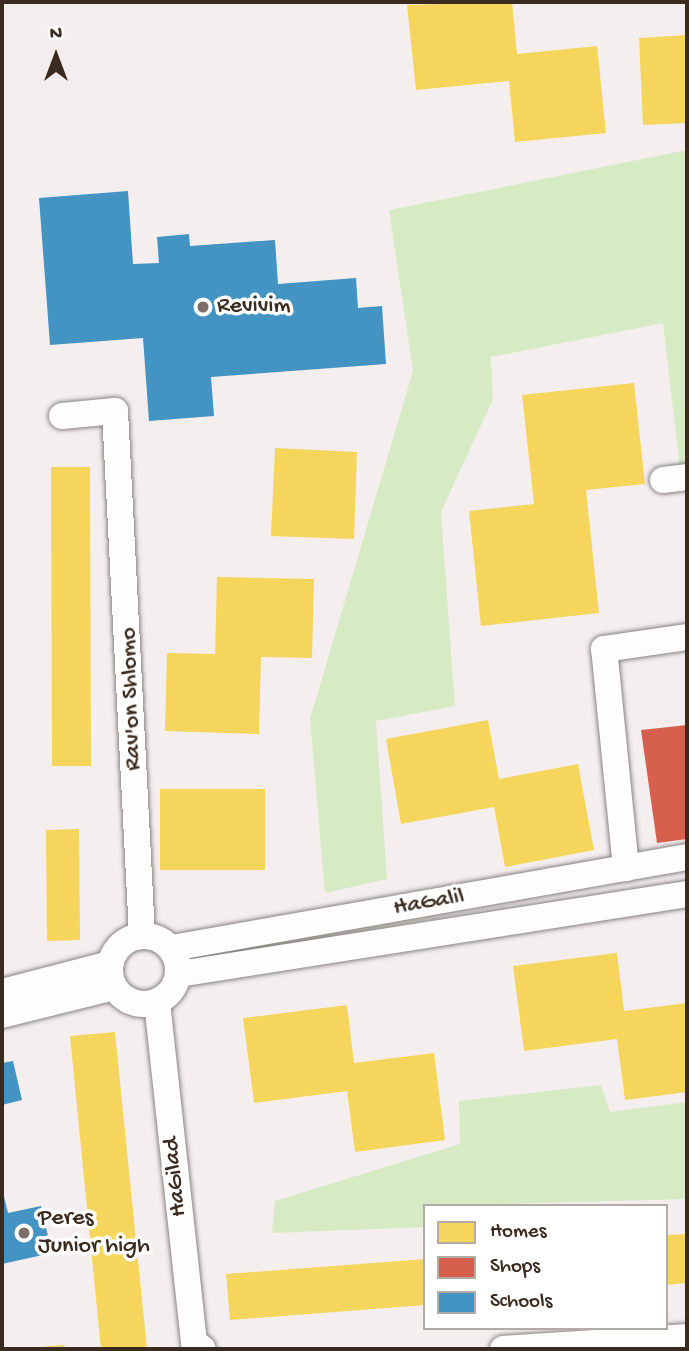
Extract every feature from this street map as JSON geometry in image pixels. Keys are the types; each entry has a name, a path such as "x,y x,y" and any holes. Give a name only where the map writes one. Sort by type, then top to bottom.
{"street":[{"name":"Rav'on Shlomo","path":"62,416 115,411 122,464 142,935"},
{"path":"626,868 604,649 687,638"},
{"name":"HaGalil","path":"172,948 687,857"},
{"name":"HaGalil","path":"179,974 687,894"},
{"path":"142,935 172,948 179,974 172,991 157,1002 138,1004 112,976 120,944 142,935"},
{"path":"2,992 112,976"},
{"path":"2,1015 112,976"},
{"name":"HaGilad","path":"157,1002 194,1342 202,1349"},
{"path":"503,1349 687,1337"}],"green space":[{"path":"687,150 687,467 680,469 663,323 491,357 493,399 441,512 455,706 376,721 387,879 325,893 310,719 413,371 389,210"},
{"path":"601,1085 610,1112 687,1102 687,1199 423,1204 423,1227 272,1233 275,1201 460,1144 459,1101"}],"building: Homes":[{"path":"512,2 517,54 597,46 606,133 515,142 509,81 416,90 407,5"},
{"path":"687,35 687,123 643,125 639,38"},
{"path":"634,383 645,484 586,490 599,613 481,626 469,511 534,504 522,395"},
{"path":"275,448 357,452 354,539 271,536"},
{"path":"51,467 90,467 91,766 52,766"},
{"path":"217,577 314,579 312,658 261,657 259,734 165,731 167,653 215,654"},
{"path":"488,720 499,779 578,764 594,850 505,867 494,807 401,824 386,739"},
{"path":"160,789 265,789 265,870 160,870"},
{"path":"79,829 80,940 47,941 46,830"},
{"path":"617,953 624,1011 687,1003 687,1092 625,1100 617,1039 524,1051 513,966"},
{"path":"347,1005 354,1063 434,1053 445,1140 355,1152 347,1091 254,1103 243,1018"},
{"path":"115,1032 147,1349 101,1349 70,1036"},
{"path":"687,1234 687,1283 668,1285 668,1235"},
{"path":"423,1259 423,1305 230,1320 226,1274"},
{"path":"64,1345 65,1349 40,1349 40,1347"}],"building: Shops":[{"path":"687,725 687,839 657,843 641,730"}],"building: Schools":[{"name":"Revivim","path":"128,191 133,264 159,263 157,237 189,234 190,246 275,240 278,284 356,278 358,308 382,306 386,364 211,377 214,416 149,421 143,338 50,345 39,198"},
{"path":"13,1061 22,1100 2,1105 2,1063"},
{"name":"Peres Junior high","path":"2,1188 8,1213 41,1206 52,1253 2,1264"}],"place":[{"name":"Revivim","path":"203,307"},
{"name":"Peres Junior high","path":"24,1233"}]}
